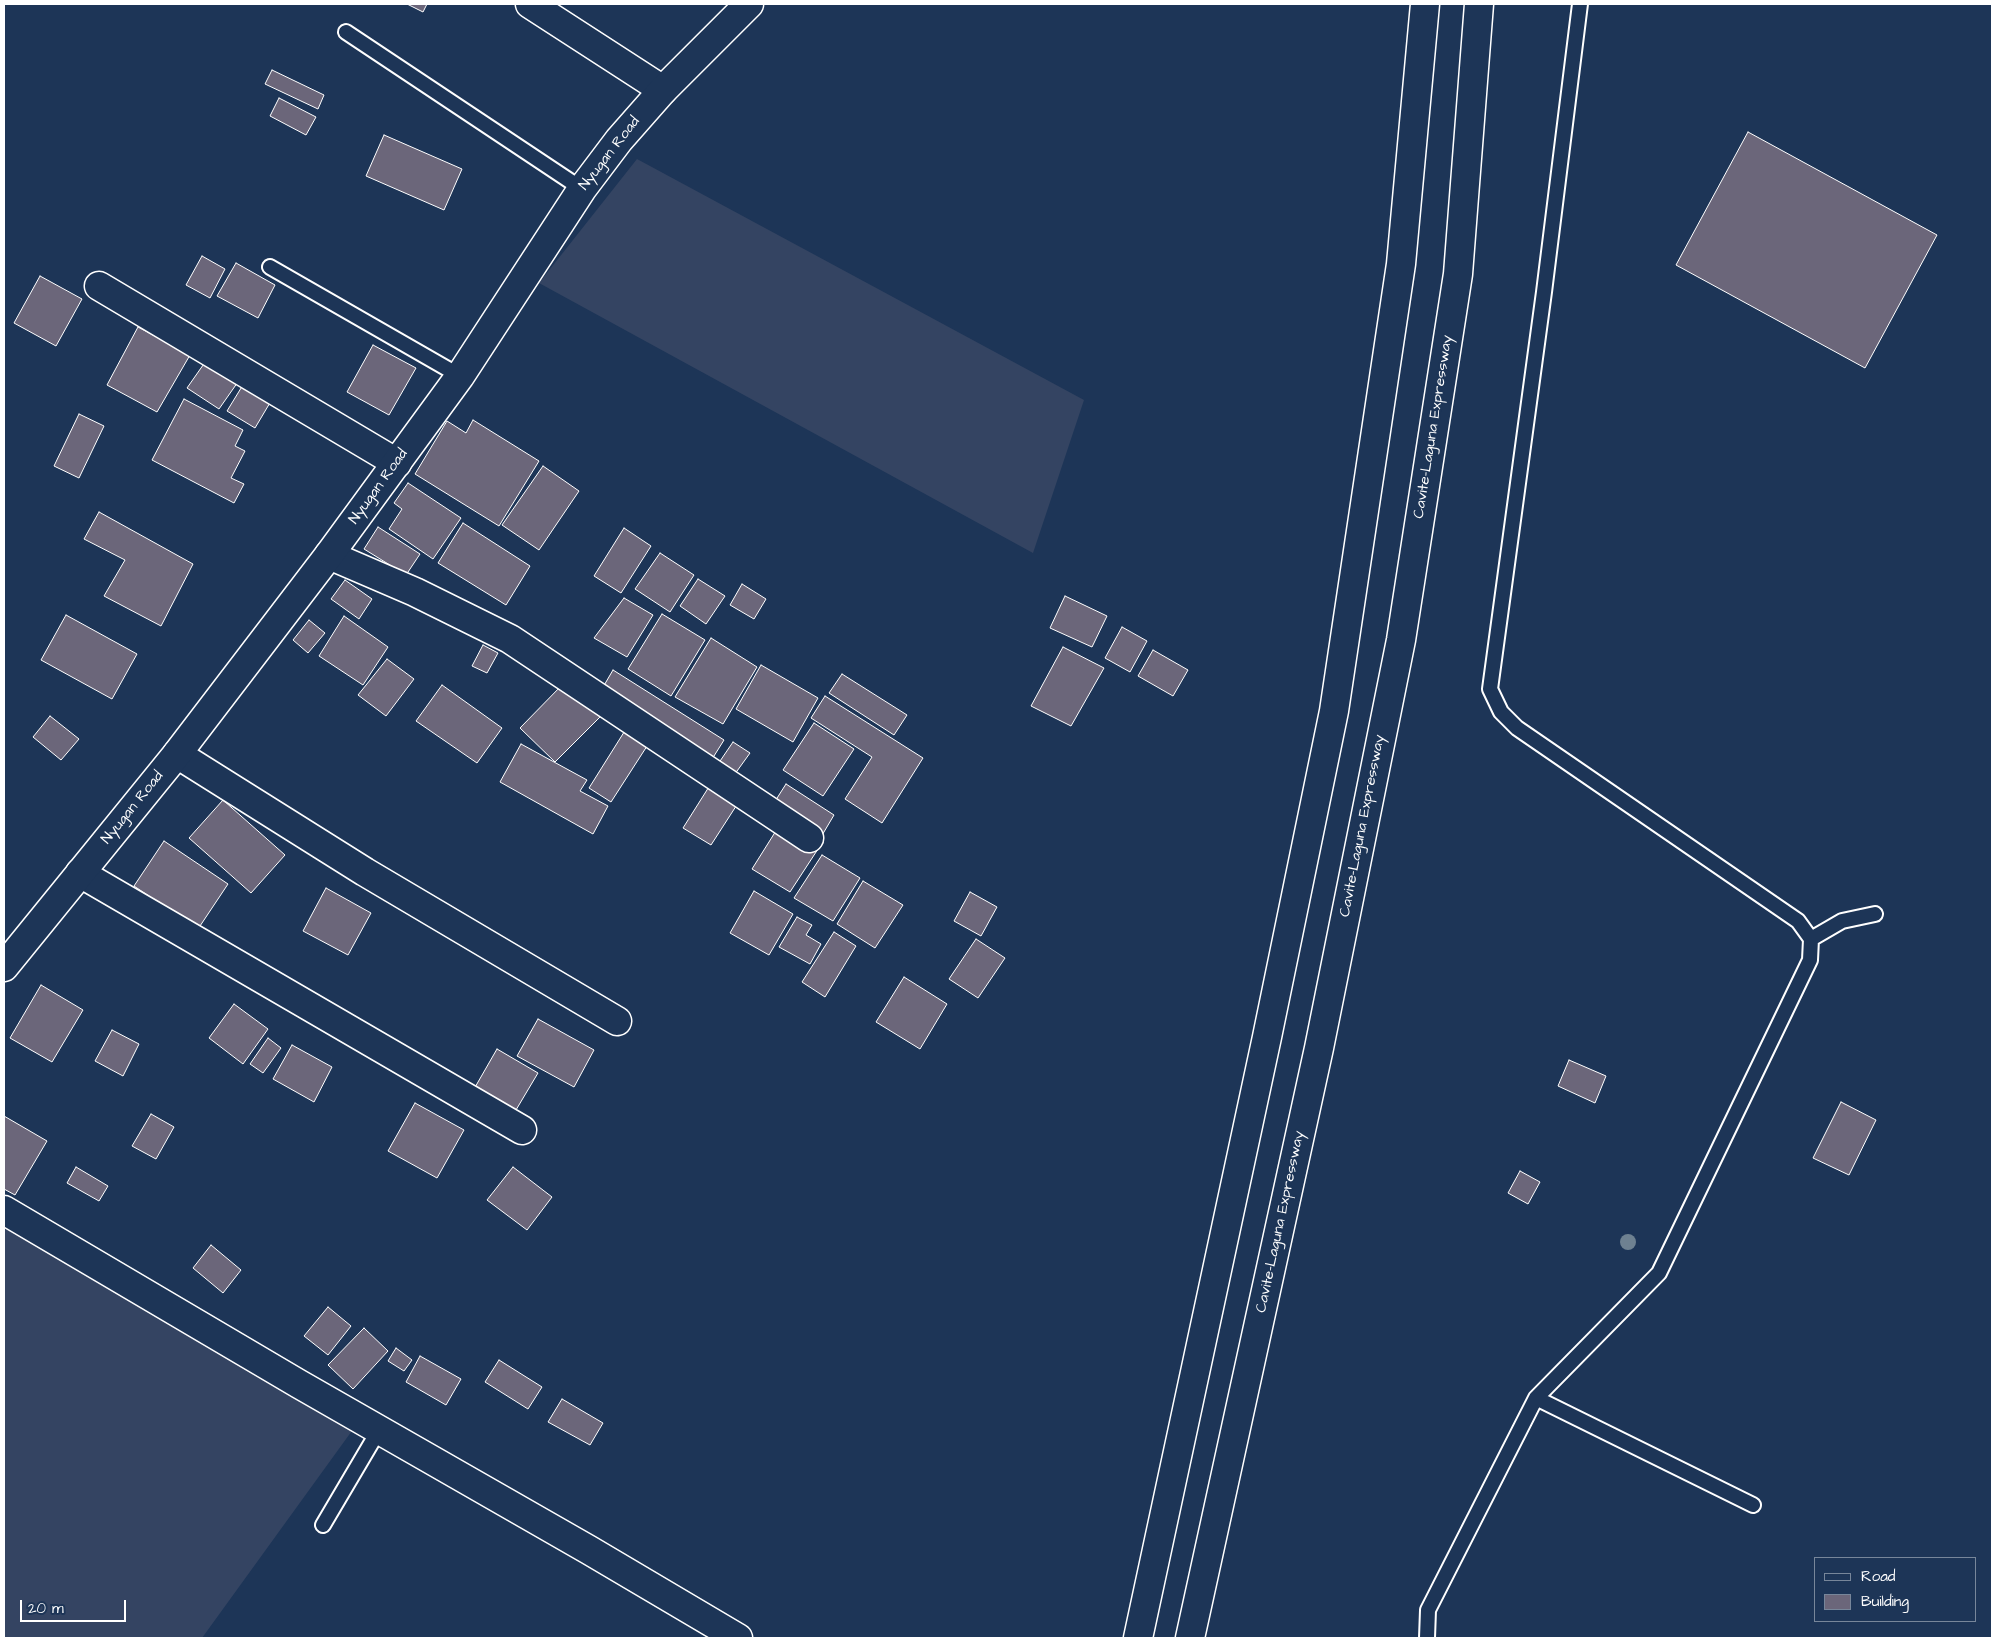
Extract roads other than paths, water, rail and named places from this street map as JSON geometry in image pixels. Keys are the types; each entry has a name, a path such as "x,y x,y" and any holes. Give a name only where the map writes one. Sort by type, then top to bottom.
{"main road":[{"path":"530,4 663,90"},
{"name":"Nyugan Road","path":"4,967 177,754 329,555 460,376 582,189 619,140 663,90 749,4"},
{"path":"1138,1638 1267,1037 1334,711 1402,264 1425,4"},
{"name":"Cavite–Laguna Expressway","path":"1190,1638 1319,1048 1401,640 1458,274 1479,4"},
{"path":"99,286 397,463"},
{"path":"329,555 415,592 510,639 808,838"},
{"path":"177,754 365,872 617,1021"},
{"path":"80,873 522,1130"},
{"path":"4,1210 738,1638"}],"lane":[{"path":"1427,1638 1428,1610 1536,1398 1659,1274 1810,960 1811,939 1798,921 1517,728 1501,712 1490,689 1544,292 1580,4"},
{"path":"346,32 582,189"},
{"path":"270,267 460,376"},
{"path":"1811,939 1842,921 1874,914"},
{"path":"1536,1398 1753,1505"},
{"path":"323,1525 379,1430"}]}
